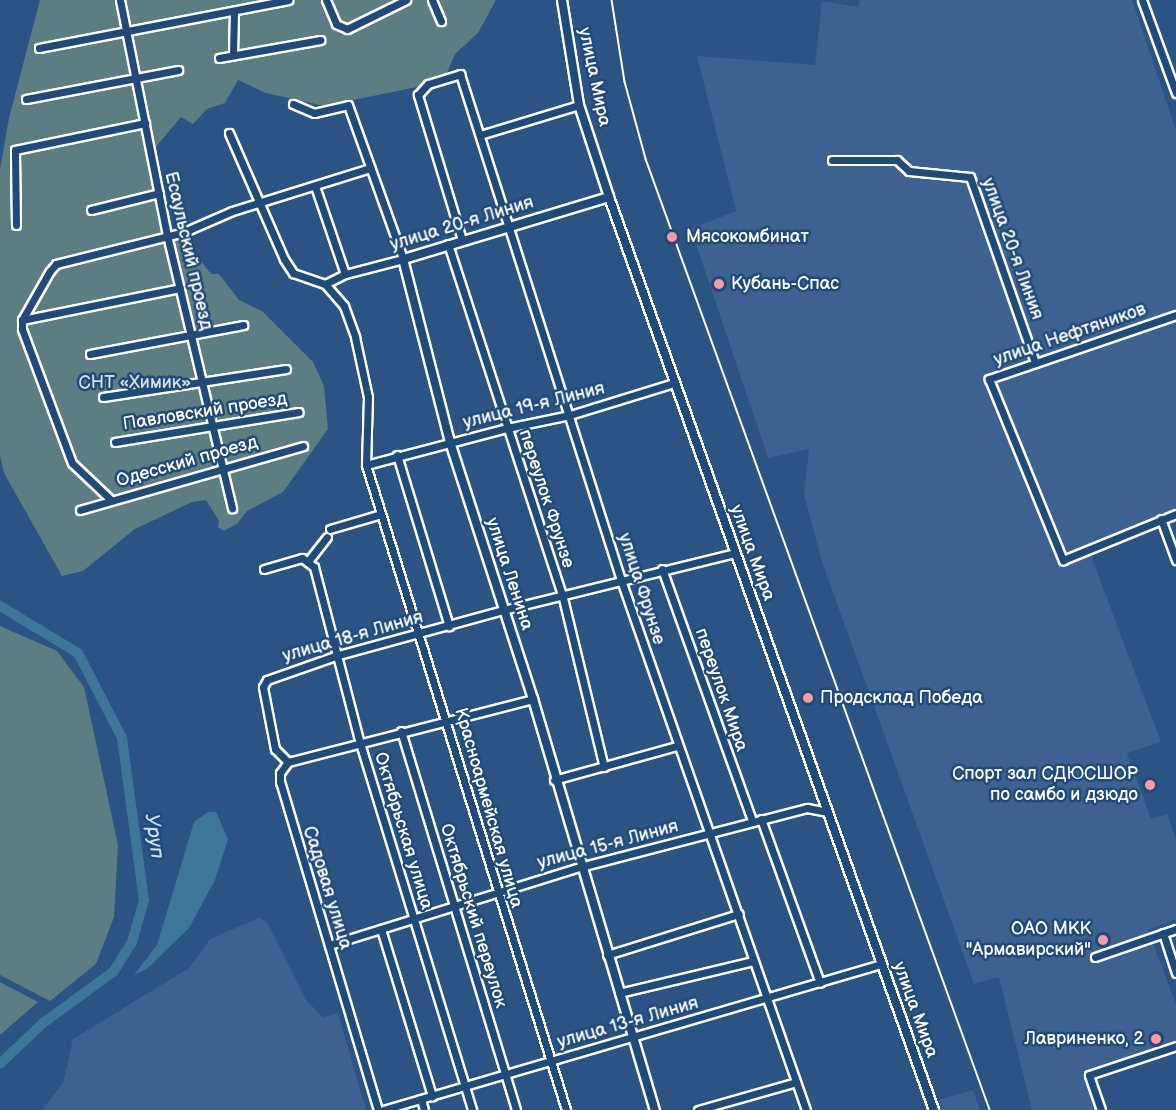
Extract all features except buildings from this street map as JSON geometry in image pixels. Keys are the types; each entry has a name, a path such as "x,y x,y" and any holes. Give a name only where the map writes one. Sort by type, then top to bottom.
{"main road":[{"name":"улица Мира","path":"562,0 579,105 609,197 934,1110"},
{"name":"улица 20-я Линия","path":"403,259 609,197"},
{"name":"улица Ленина","path":"403,259 450,442 533,699 580,867 655,1110"}],"street":[{"name":"Есаульский проезд","path":"120,0 167,235 232,508"},
{"path":"39,48 288,0"},
{"path":"326,0 336,24 347,29 406,0"},
{"path":"432,0 441,21"},
{"path":"1142,0 1176,93"},
{"path":"233,55 234,12"},
{"path":"219,58 320,40"},
{"path":"26,99 178,70"},
{"name":"улица Фрунзе","path":"462,240 417,95 428,84 460,74 621,580 806,1110"},
{"name":"улица Ленина","path":"293,104 314,113 348,105 403,259"},
{"path":"480,135 579,105"},
{"path":"16,225 15,150 144,123"},
{"path":"229,133 259,204 293,273 325,284"},
{"name":"улица 20-я Линия","path":"832,160 897,160 909,171 970,177 1035,363"},
{"path":"110,500 72,463 25,338 22,320 56,264 167,235 370,168"},
{"path":"315,186 345,274"},
{"path":"91,210 159,193"},
{"name":"переулок Фрунзе","path":"448,244 562,594 604,767"},
{"name":"улица 20-я Линия","path":"325,284 345,274 403,259"},
{"name":"Красноармейская улица","path":"325,284 344,306 355,337 368,397 366,465 447,720 496,893 566,1110"},
{"path":"22,320 180,288"},
{"name":"улица Нефтяников","path":"1161,519 1106,545 1063,560 989,379 1176,315"},
{"path":"90,354 243,325"},
{"path":"103,397 286,369"},
{"name":"улица 19-я Линия","path":"366,465 397,455 507,428 570,415 674,383"},
{"name":"Павловский проезд","path":"115,442 299,412"},
{"name":"Одесский проезд","path":"80,510 303,446"},
{"name":"улица 18-я Линия","path":"397,455 448,626"},
{"path":"264,569 303,558 309,560 329,533 381,514"},
{"path":"1176,514 1161,519 1176,560"},
{"name":"улица 18-я Линия","path":"288,762 275,749 263,687 267,680 335,656 562,594 662,569 735,554"},
{"name":"Октябрьская улица","path":"309,560 360,743 472,1110"},
{"name":"переулок Мира","path":"662,569 752,821"},
{"path":"288,762 533,699"},
{"name":"Октябрьский переулок","path":"401,732 516,1110"},
{"path":"555,780 678,746"},
{"name":"Садовая улица","path":"288,762 280,773 280,782 378,1110"},
{"name":"улица 15-я Линия","path":"329,945 580,867 752,821 807,808 828,812"},
{"path":"761,819 820,983"},
{"path":"607,955 738,914"},
{"path":"1095,957 1176,928"},
{"path":"381,929 432,1096"},
{"path":"1163,933 1176,973"},
{"path":"619,993 753,962"},
{"name":"улица 13-я Линия","path":"383,1110 881,964"},
{"path":"1101,1110 1089,1075 1176,1046"},
{"path":"698,1110 796,1082"},
{"path":"421,1099 424,1110"}],"shaded area":[{"path":"860,0 1132,0 1176,130 1176,512 1087,545 1161,742 1127,753 1151,819 1167,814 1176,839 1176,919 1148,930 1176,1004 1176,1040 1084,1072 1096,1110 1032,1110 999,977 974,984 821,559 804,494 809,449 768,458 691,229 736,211 697,56 815,65 822,1 858,7"},
{"path":"208,812 216,812 228,839 215,880 189,928 148,968 134,975 157,945 194,822"},
{"path":"259,918 267,922 307,1001 323,1017 338,1013 366,1110 42,1110 63,1083 73,1039 189,968 210,939"},
{"path":"973,1090 980,1110 942,1110 938,1100"}],"green space":[{"name":"СНТ «Химик»","path":"40,0 496,0 478,33 455,54 446,75 417,87 324,106 266,93 238,80 225,103 207,109 193,124 181,117 154,149 169,227 167,235 181,235 211,274 219,274 239,300 262,311 313,362 324,386 328,429 283,492 247,511 237,524 224,531 218,527 219,521 206,500 192,502 135,529 83,571 62,576 4,473 0,456 0,170 9,118"},
{"path":"0,626 57,651 84,687 118,845 114,917 96,964 50,1001 0,975"},
{"path":"0,982 38,1002 0,1035"}],"waterway":[{"name":"Уруп","path":"0,606 78,653 122,738 144,900 132,942 113,972 43,1023 0,1064"}],"railway":[{"path":"612,0 625,82 646,159 990,1110"}],"place":[{"name":"Мясокомбинат","path":"672,237"},
{"name":"Кубань-Спас","path":"719,284"},
{"name":"Продсклад Победа","path":"808,698"},
{"name":"Спорт зал СДЮСШОР по самбо и дзюдо","path":"1150,785"},
{"name":"ОАО МКК \"Армавирский\"","path":"1103,940"},
{"name":"Лавриненко, 2","path":"1156,1039"}]}
